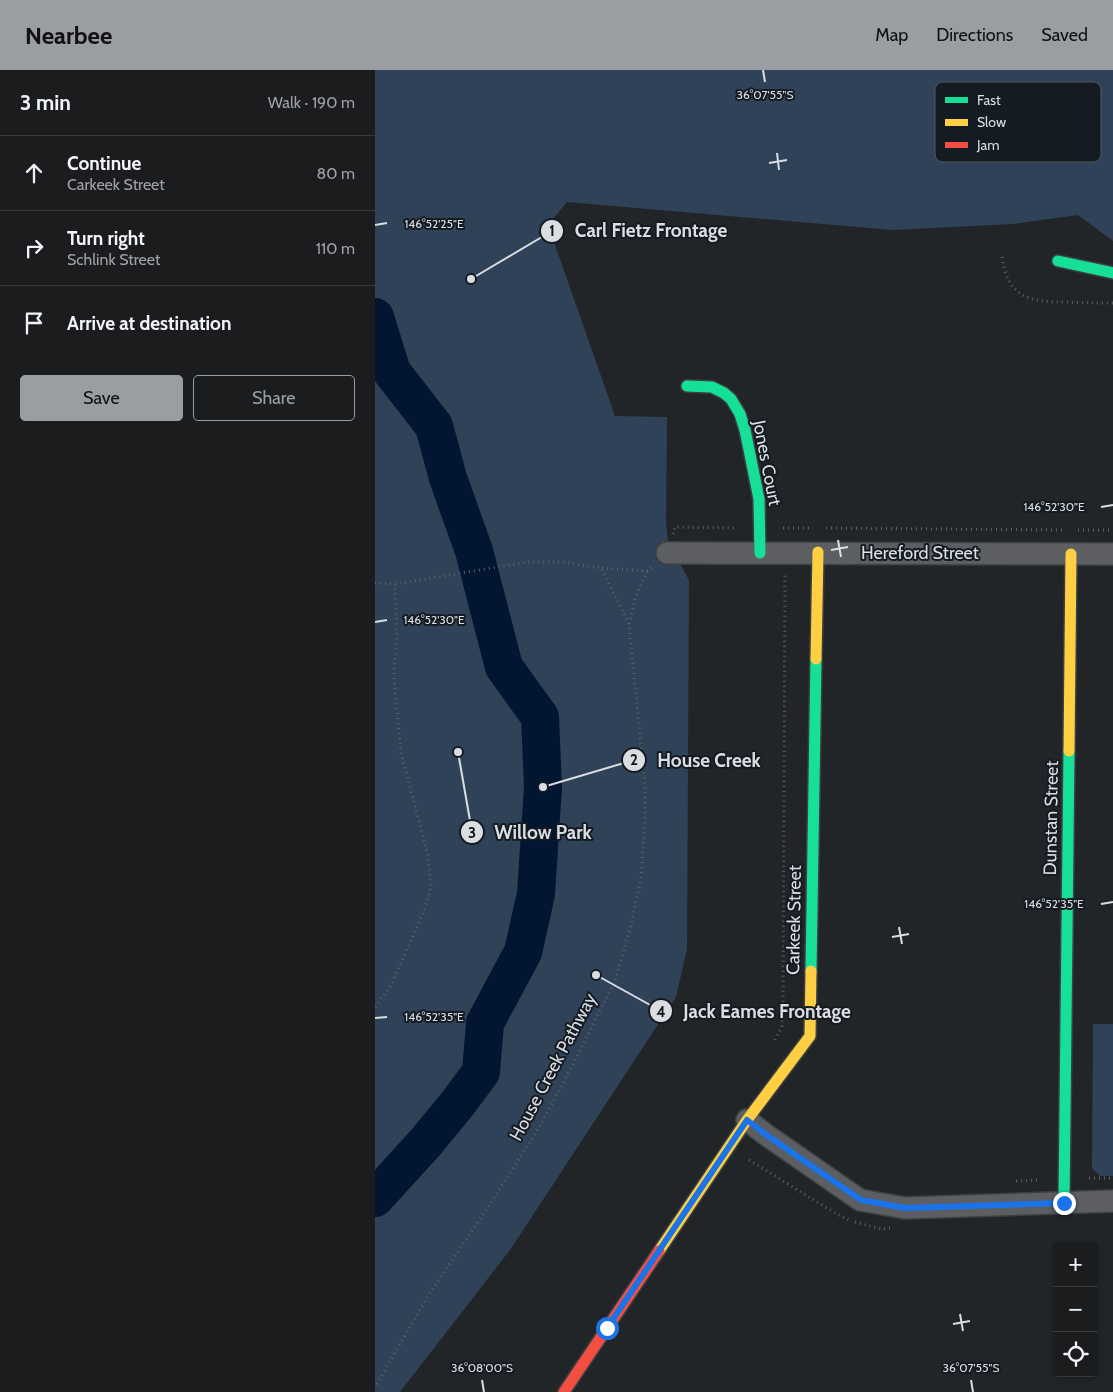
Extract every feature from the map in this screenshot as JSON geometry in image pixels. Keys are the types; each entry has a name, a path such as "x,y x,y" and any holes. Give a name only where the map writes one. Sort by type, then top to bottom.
{"street":[{"path":"1058,261 1113,273"},
{"name":"Jones Court","path":"687,386 712,387 724,393 731,399 740,414 759,499 760,553"},
{"name":"Carkeek Street","path":"563,1392 747,1120 809,1036 818,552"},
{"name":"Hereford Street","path":"667,553 1113,554"},
{"name":"Dunstan Street","path":"1064,1203 1071,554"},
{"path":"747,1120 861,1200 905,1208 1113,1201"}],"path":[{"path":"1002,257 1005,273 1010,282 1019,293 1029,299 1041,302 1113,303"},
{"path":"629,624 636,596 647,571 667,553 675,528 1113,530"},
{"path":"375,583 395,584 528,562 562,562 601,568 647,571"},
{"name":"House Creek Pathway","path":"375,1388 427,1296 490,1204 540,1126 615,981 631,925 641,878 645,824 645,786 629,624 601,568"},
{"path":"771,1046 781,1026 783,1007 785,571"},
{"path":"375,1007 391,986 424,911 431,887 429,855 405,772 398,728 394,672 397,636 395,584"},
{"path":"748,1159 765,1134"},
{"path":"1014,1181 1113,1178"}],"shaded area":[{"path":"375,70 1113,70 1113,241 1078,215 1013,224 893,230 567,202 548,225 615,416 667,417 666,522 668,541 689,580 687,949 676,997 510,1250 400,1392 375,1392"},
{"path":"1093,1024 1113,1024 1113,1176 1100,1176 1092,1168"}],"waterway":[{"path":"375,317 392,372 434,426 448,478 474,551 504,667 540,717 543,787 536,894 523,952 485,1023 481,1072 426,1142 375,1198"}],"traffic: fast":[{"path":"1058,261 1113,273"},
{"path":"687,386 712,387 724,393 731,399 740,414 759,499 760,553"},
{"path":"811,971 816,659"},
{"path":"1064,1203 1069,751"}],"traffic: slow":[{"path":"816,659 818,552"},
{"path":"1069,751 1071,554"},
{"path":"659,1251 747,1120 810,1036 811,971"}],"traffic: jam":[{"path":"564,1392 659,1251"}],"place":[{"name":"Carl Fietz Frontage","path":"471,279"},
{"name":"Willow Park","path":"458,752"},
{"name":"House Creek","path":"543,787"},
{"name":"Jack Eames Frontage","path":"596,975"}],"route":[{"path":"607,1328 747,1120 861,1200 905,1208 1064,1203"}]}
